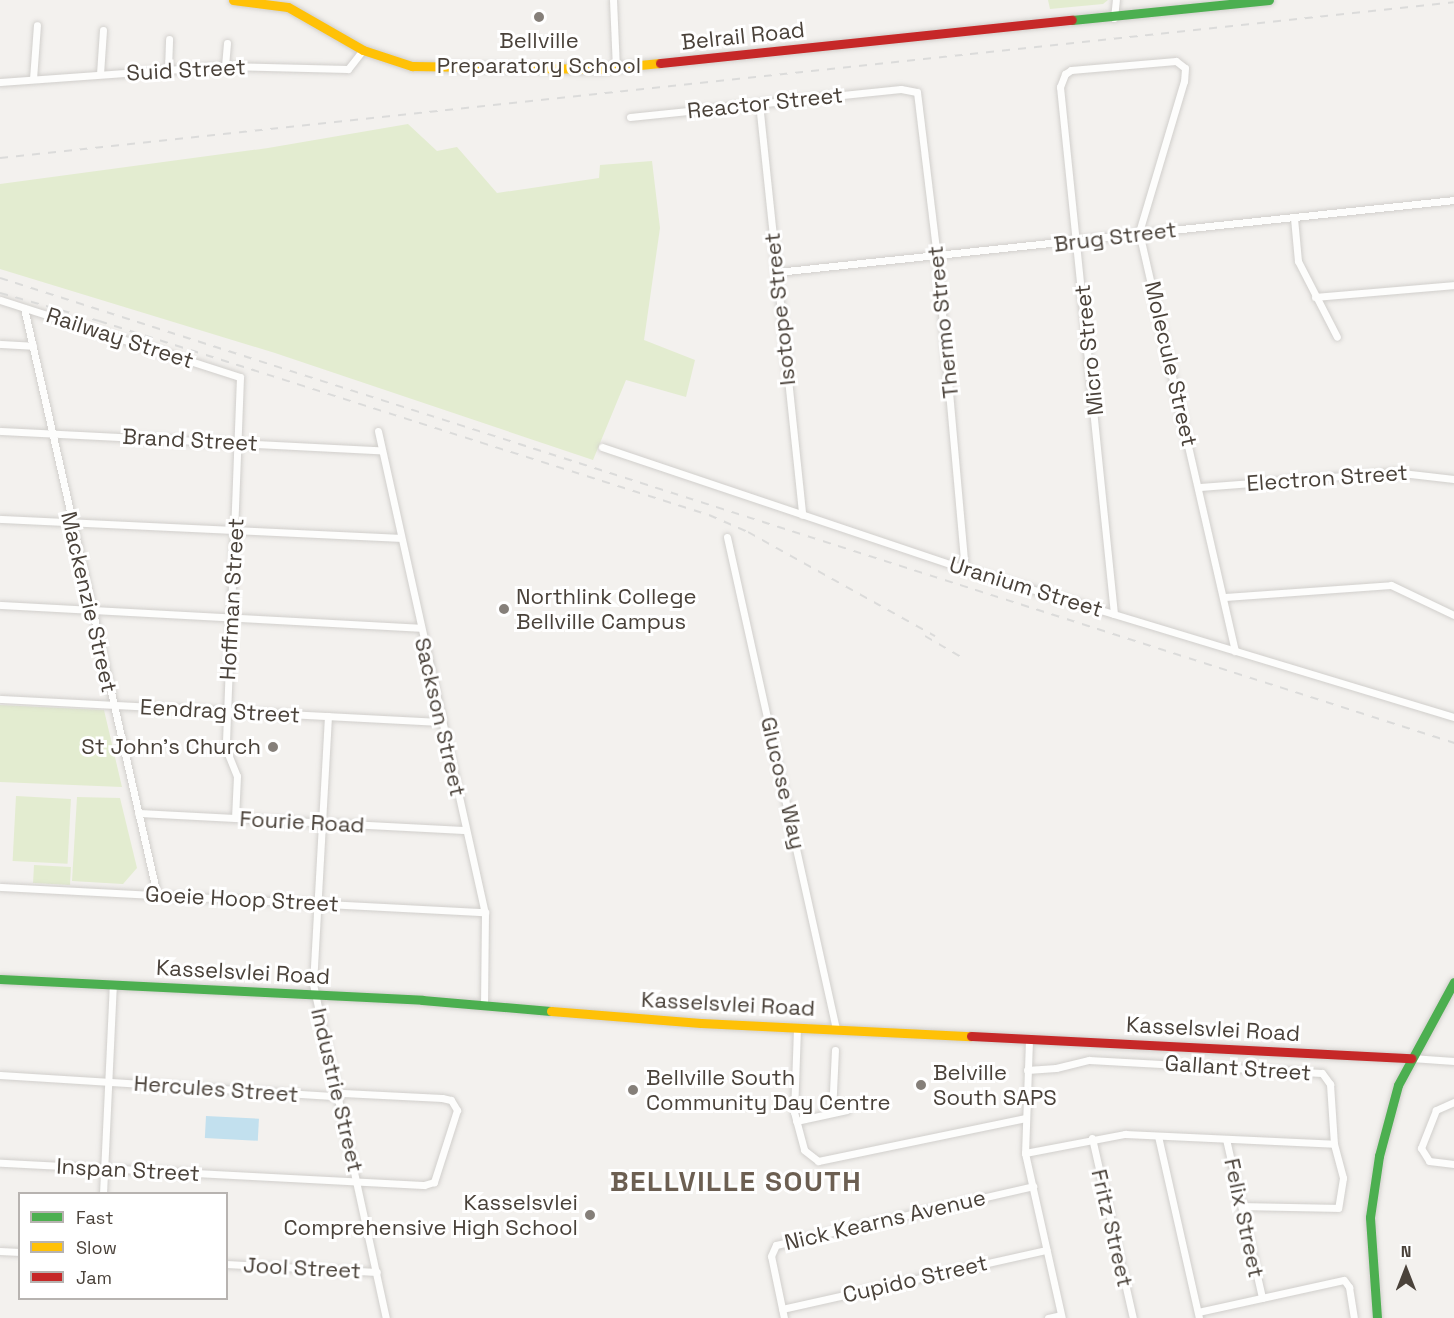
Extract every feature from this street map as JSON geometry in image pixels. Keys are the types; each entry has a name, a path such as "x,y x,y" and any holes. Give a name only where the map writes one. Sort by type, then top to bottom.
{"street":[{"name":"Belrail Road","path":"233,0 260,1 298,11 363,50 397,63 439,69 616,68 1114,18 1208,4 1269,0"},
{"path":"614,0 616,68"},
{"path":"1114,18 1116,0"},
{"path":"33,80 37,25"},
{"path":"100,74 103,30"},
{"path":"168,70 170,39"},
{"path":"225,66 227,43"},
{"name":"Suid Street","path":"0,82 225,66 348,69 363,50"},
{"name":"Micro Street","path":"1114,614 1078,242 1060,87 1065,74 1071,70 1171,61 1184,66 1184,81 1139,232"},
{"name":"Reactor Street","path":"630,117 901,89"},
{"name":"Thermo Street","path":"901,89 916,92 920,103 937,257 965,569"},
{"name":"Isotope Street","path":"759,103 802,515"},
{"name":"Brug Street","path":"777,272 937,257 1078,242 1139,232 1454,200"},
{"path":"1294,218 1298,261 1337,337"},
{"name":"Molecule Street","path":"1139,232 1200,487 1235,651"},
{"path":"1315,297 1454,285"},
{"name":"Railway Street","path":"0,300 240,377"},
{"name":"Mackenzie Street","path":"24,308 157,895"},
{"path":"0,344 33,346"},
{"name":"Hoffman Street","path":"235,818 237,776 227,753 234,530 241,442 240,377"},
{"name":"Brand Street","path":"0,431 380,450"},
{"name":"Sackson Street","path":"378,431 399,538 485,912 484,1004"},
{"name":"Uranium Street","path":"602,447 965,569 1454,717"},
{"name":"Electron Street","path":"1200,487 1393,472 1454,479"},
{"path":"0,519 399,538"},
{"name":"Glucose Way","path":"727,537 836,1029"},
{"path":"1225,597 1391,585 1454,615"},
{"path":"0,605 420,628"},
{"name":"Eendrag Street","path":"0,699 441,722"},
{"name":"Industrie Street","path":"328,717 317,903 315,996 386,1318"},
{"name":"Fourie Road","path":"138,813 465,830"},
{"name":"Goeie Hoop Street","path":"0,887 485,912"},
{"name":"Kasselsvlei Road","path":"0,979 484,1004 797,1028 1454,1060"},
{"path":"1377,1318 1371,1269 1372,1194 1393,1100 1411,1058 1454,982"},
{"path":"103,1192 113,984"},
{"path":"797,1028 796,1120 804,1150 823,1161 1025,1118"},
{"path":"1029,1040 1025,1153 1062,1316 1048,1318"},
{"path":"832,1113 835,1050"},
{"name":"Gallant Street","path":"1027,1070 1056,1068 1089,1060 1318,1072 1330,1084 1334,1144 1343,1178 1338,1208 1242,1206"},
{"name":"Hercules Street","path":"0,1076 451,1100 456,1114 434,1182"},
{"path":"1454,1102 1441,1106 1432,1116 1421,1151 1429,1161 1454,1164"},
{"path":"796,1120 847,1110"},
{"path":"1025,1153 1092,1138 1125,1134 1334,1144"},
{"path":"1158,1136 1199,1315 1344,1280 1349,1287 1354,1318"},
{"name":"Fritz Street","path":"1092,1138 1133,1318"},
{"name":"Felix Street","path":"1226,1138 1262,1298"},
{"name":"Inspan Street","path":"0,1163 358,1183 434,1182"},
{"name":"Nick Kearns Avenue","path":"784,1318 771,1256 776,1245 1033,1186"},
{"name":"Cupido Street","path":"782,1309 1047,1250"},
{"path":"0,1251 18,1252"},
{"name":"Jool Street","path":"228,1264 377,1272"}],"green space":[{"path":"1048,0 1108,0 1103,4 1050,9"},
{"path":"408,124 437,151 457,147 497,193 599,178 600,165 652,161 660,228 644,340 695,360 686,397 626,380 593,460 275,353 0,269 0,184 268,148"},
{"path":"0,705 104,710 122,787 0,782"},
{"path":"16,796 71,799 68,864 13,861"},
{"path":"77,797 120,798 137,868 123,884 72,881"},
{"path":"34,865 71,867 70,885 33,883"}],"water":[{"path":"206,1116 259,1119 258,1141 205,1138"}],"railway":[{"path":"0,158 1454,2"},
{"path":"0,278 1454,743"},
{"path":"0,293 99,321 709,515 748,532 935,636"},
{"path":"925,636 961,657"}],"traffic: fast":[{"path":"1072,20 1269,0"},
{"path":"0,979 422,1000 551,1011"},
{"path":"1377,1318 1370,1217 1379,1156 1398,1085 1454,982"}],"traffic: slow":[{"path":"233,0 288,7 363,50 412,66 600,69 660,63"},
{"path":"551,1011 701,1023 971,1036"}],"traffic: jam":[{"path":"660,63 1072,20"},
{"path":"971,1036 1411,1058"}],"place":[{"name":"Bellville Preparatory School","path":"539,17"},
{"name":"Northlink College Bellville Campus","path":"504,609"},
{"name":"St John's Church","path":"273,747"},
{"name":"Belville South SAPS","path":"921,1085"},
{"name":"Bellville South Community Day Centre","path":"633,1090"},
{"name":"Kasselsvlei Comprehensive High School","path":"590,1215"}],"district":[{"name":"BELLVILLE SOUTH","path":"736,1181"}]}
